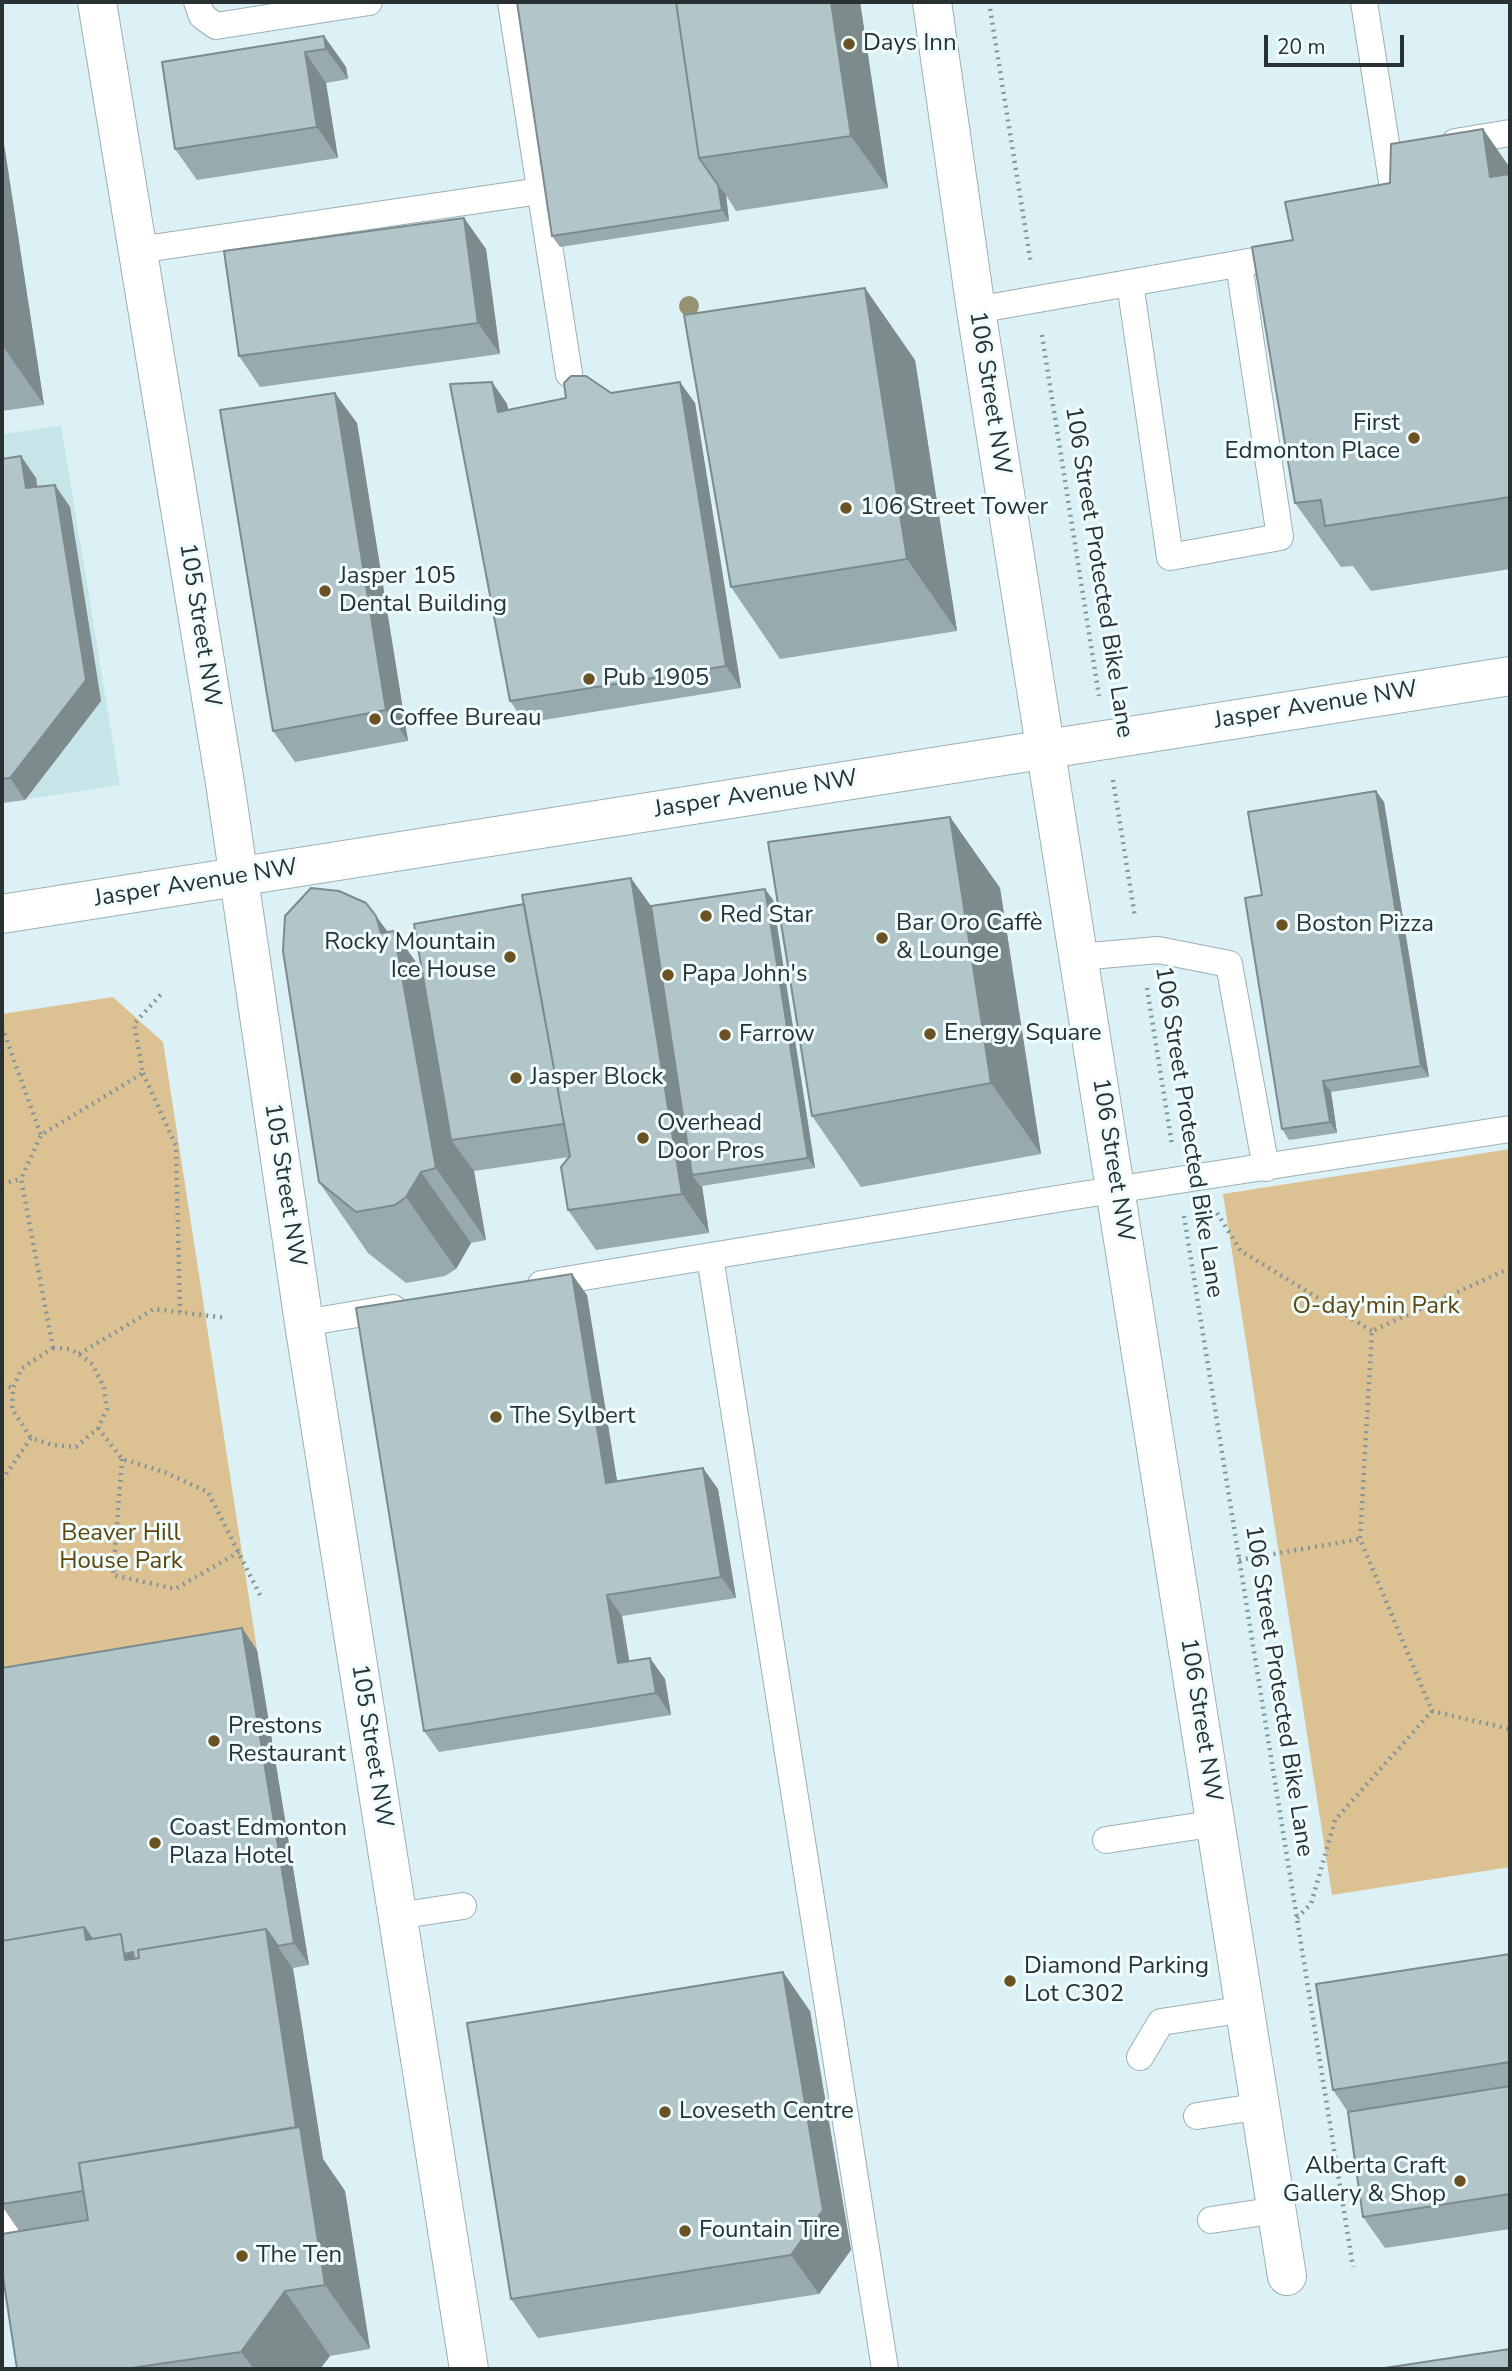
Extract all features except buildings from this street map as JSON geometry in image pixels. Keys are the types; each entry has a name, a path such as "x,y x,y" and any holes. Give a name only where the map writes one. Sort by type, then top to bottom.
{"street":[{"name":"105 Street NW","path":"97,2 225,783 304,1322 469,2369"},
{"name":"106 Street NW","path":"932,2 976,310 1287,2276"},
{"name":"Jasper Avenue NW","path":"2,914 1510,676"}],"lane":[{"path":"197,2 202,16 216,26 369,2"},
{"path":"511,2 569,374"},
{"path":"1364,2 1395,201 1367,223"},
{"path":"1388,153 1510,133"},
{"path":"138,250 540,191"},
{"path":"976,310 1277,257"},
{"path":"1130,283 1170,557 1280,537 1239,264"},
{"path":"1079,957 1158,950 1229,964 1266,1168"},
{"path":"521,1287 1510,1129"},
{"path":"710,1257 805,1850 881,2270 885,2369"},
{"path":"304,1322 414,1305"},
{"path":"1106,1840 1217,1823"},
{"path":"397,1916 463,1906"},
{"path":"1140,2057 1161,2022 1246,2009"},
{"path":"1197,2116 1261,2106"},
{"path":"2,2210 14,2289"},
{"path":"1211,2220 1277,2210"}],"path":[{"name":"106 Street Protected Bike Lane","path":"989,2 1141,951 1182,1181 1239,1560 1353,2267"},
{"path":"162,993 134,1024 143,1073 176,1146 180,1312"},
{"path":"2,1027 41,1135"},
{"path":"53,1348 21,1180 41,1135 143,1073"},
{"path":"2,1184 21,1180"},
{"path":"1182,1181 1194,1185 1218,1214 1241,1251 1372,1331"},
{"path":"1372,1331 1510,1268"},
{"path":"79,1354 154,1310 227,1318"},
{"path":"1372,1331 1360,1539 1432,1711"},
{"path":"53,1348 69,1349 79,1354 92,1364 104,1387 107,1409 98,1428 76,1447 53,1445 31,1437 12,1409 13,1388 22,1368 53,1348"},
{"path":"2,1385 13,1388"},
{"path":"98,1428 122,1459 164,1472 208,1492 262,1599"},
{"path":"2,1480 31,1437"},
{"path":"122,1459 113,1575 175,1589 239,1552"},
{"path":"1239,1560 1360,1539"},
{"path":"1432,1711 1510,1729"},
{"path":"1297,1919 1311,1904 1335,1820 1432,1711"}],"shaded area":[{"path":"61,426 120,785 2,803 2,434"}],"green space":[{"name":"Beaver Hill House Park","path":"113,997 163,1042 257,1650 2,1691 2,1014"},
{"name":"O-day'min Park","path":"1510,1149 1510,1867 1332,1895 1223,1194"}],"place":[{"name":"Days Inn","path":"849,44"},
{"name":"First Edmonton Place","path":"1414,438"},
{"name":"106 Street Tower","path":"846,508"},
{"name":"Jasper 105 Dental Building","path":"325,591"},
{"name":"Pub 1905","path":"589,679"},
{"name":"Coffee Bureau","path":"375,719"},
{"name":"Red Star","path":"706,916"},
{"name":"Boston Pizza","path":"1282,925"},
{"name":"Bar Oro Caffè & Lounge","path":"882,938"},
{"name":"Rocky Mountain Ice House","path":"510,957"},
{"name":"Papa John's","path":"668,975"},
{"name":"Energy Square","path":"930,1034"},
{"name":"Farrow","path":"725,1035"},
{"name":"Jasper Block","path":"516,1078"},
{"name":"Overhead Door Pros","path":"643,1138"},
{"name":"The Sylbert","path":"496,1417"},
{"name":"Prestons Restaurant","path":"214,1741"},
{"name":"Coast Edmonton Plaza Hotel","path":"155,1843"},
{"name":"Diamond Parking Lot C302","path":"1010,1981"},
{"name":"Loveseth Centre","path":"665,2112"},
{"name":"Alberta Craft Gallery & Shop","path":"1460,2181"},
{"name":"Fountain Tire","path":"685,2231"},
{"name":"The Ten","path":"242,2256"}]}
